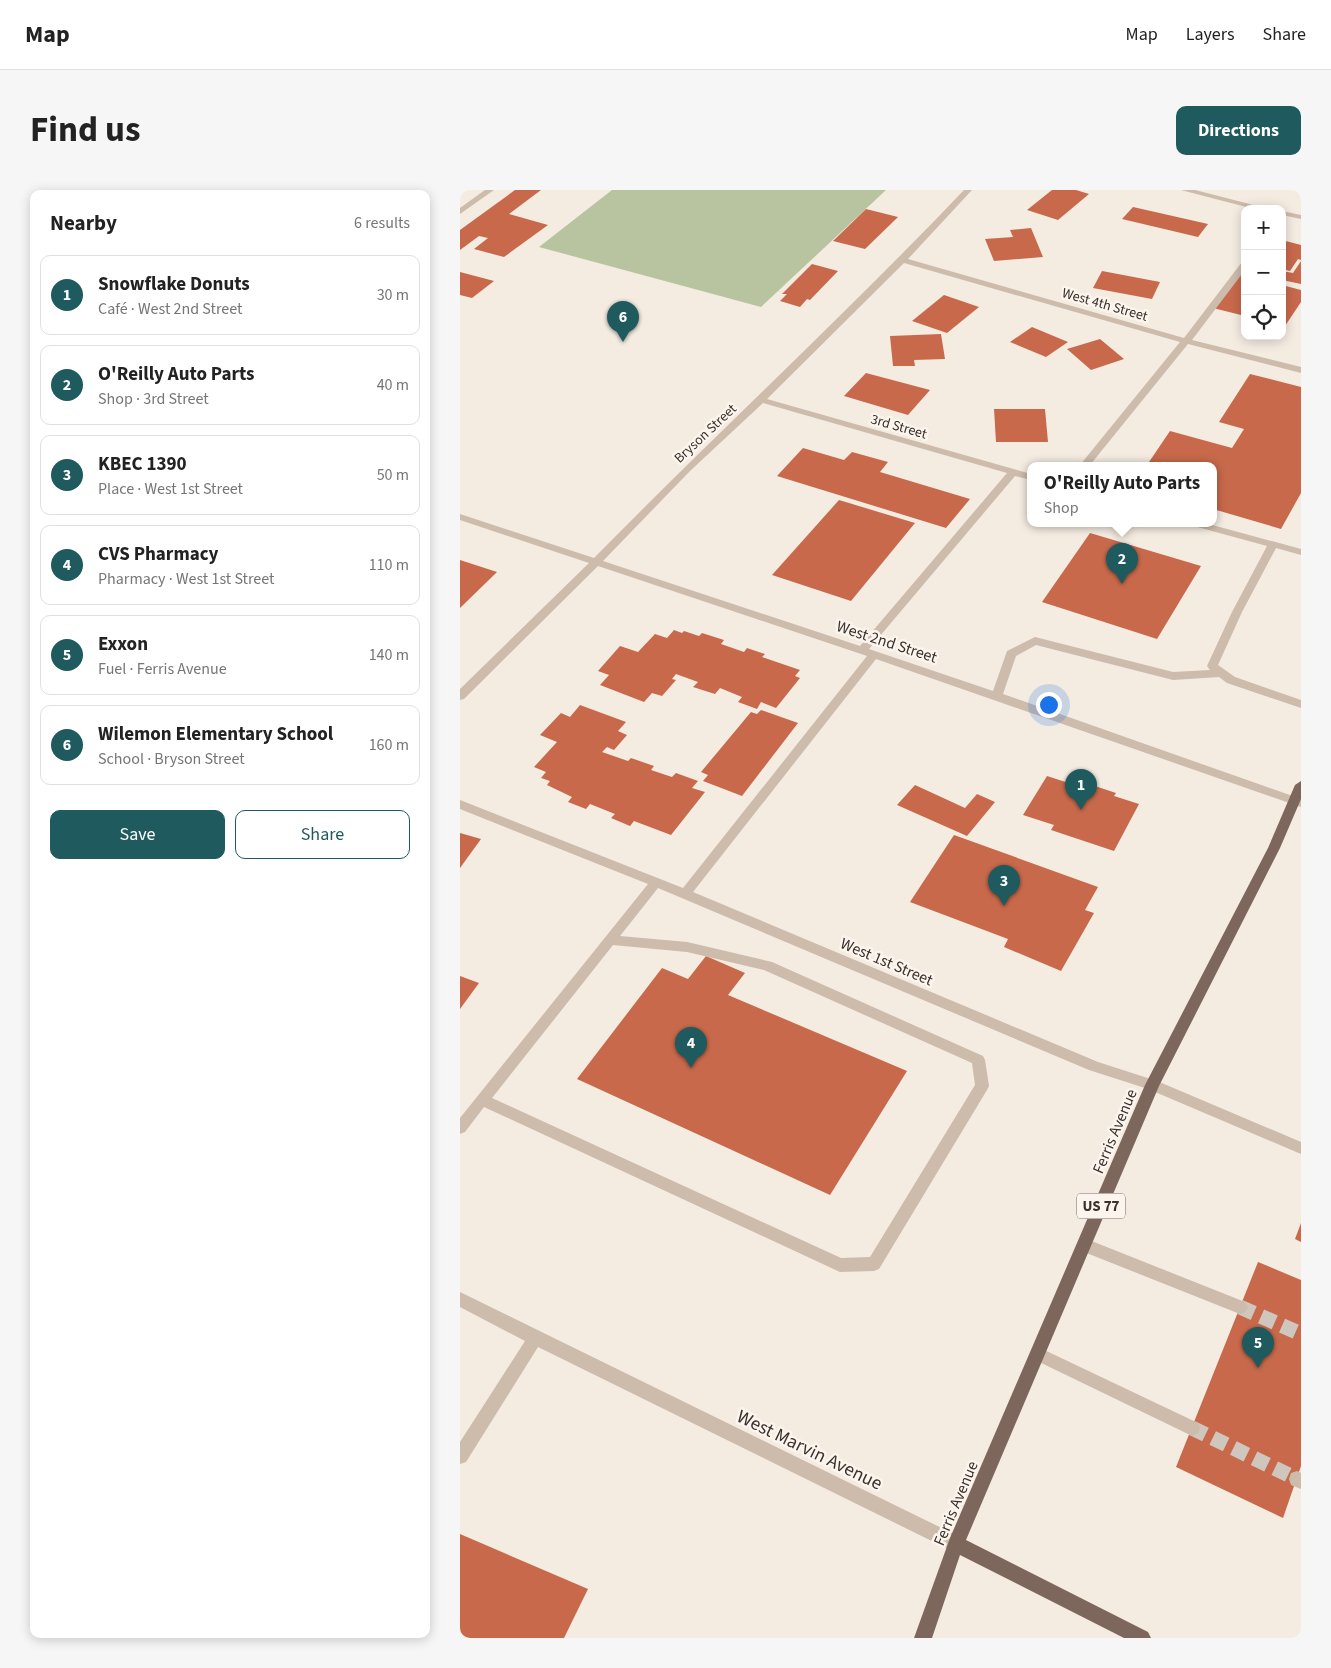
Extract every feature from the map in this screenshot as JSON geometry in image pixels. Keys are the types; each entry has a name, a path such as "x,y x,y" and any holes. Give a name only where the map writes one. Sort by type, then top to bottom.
{"main road":[{"name":"Ferris Avenue","path":"923,1638 956,1544 1152,1085 1298,802 1301,785"},
{"name":"West Marvin Avenue","path":"956,1544 1142,1638"}],"street":[{"path":"460,212 490,190"},
{"name":"Bryson Street","path":"460,696 596,563 687,469 761,400 902,260 968,190"},
{"path":"1185,190 1249,205"},
{"path":"1286,214 1301,217"},
{"name":"West 4th Street","path":"902,260 1186,341 1301,370"},
{"path":"1087,462 1186,341 1241,269"},
{"name":"3rd Street","path":"761,400 1027,476"},
{"path":"862,650 1013,472"},
{"name":"West 2nd Street","path":"460,517 874,654 1298,802"},
{"path":"1209,527 1301,552"},
{"path":"1273,544 1237,612 1212,666 1231,680 1301,704"},
{"path":"997,696 1011,654 1036,641 1173,676 1222,673"},
{"path":"684,894 874,654"},
{"name":"West 1st Street","path":"460,804 656,882 1094,1066 1152,1085 1301,1148"},
{"path":"460,1128 656,882"},
{"path":"482,1100 840,1264 874,1264 982,1086 978,1060 767,966 687,947 609,940"},
{"path":"1084,1245 1240,1307"},
{"name":"West Marvin Avenue","path":"460,1299 535,1338 956,1544"},
{"path":"460,1456 535,1338"},
{"path":"1038,1354 1192,1428"}],"green space":[{"path":"612,190 886,190 761,307 539,247"}],"building":[{"path":"515,190 541,190 509,214 548,225 504,257 474,249 488,238 479,236 460,250 460,230"},
{"path":"1052,190 1076,190 1089,194 1058,220 1027,210"},
{"path":"1133,207 1208,224 1198,237 1122,219"},
{"path":"866,209 898,217 865,249 833,241"},
{"path":"1031,228 1043,257 994,261 985,239 1013,237 1010,230"},
{"path":"1286,241 1301,245 1301,260 1298,259 1290,271 1286,270"},
{"path":"1301,261 1301,284 1286,281 1286,272 1293,273"},
{"path":"812,264 838,271 810,300 807,299 800,307 780,301 787,294 782,294"},
{"path":"1102,271 1160,282 1152,299 1093,288"},
{"path":"460,272 494,281 472,298 460,295"},
{"path":"1238,274 1241,275 1241,315 1213,308"},
{"path":"1286,286 1301,290 1301,302 1286,324"},
{"path":"944,295 979,307 947,333 912,321"},
{"path":"1032,327 1068,342 1046,357 1010,342"},
{"path":"941,334 945,359 914,360 915,366 893,366 890,336"},
{"path":"1100,339 1124,359 1091,370 1067,349"},
{"path":"866,373 930,390 908,415 844,396"},
{"path":"1250,374 1301,387 1301,493 1281,529 1217,510 1217,462 1149,462 1170,431 1232,448 1244,429 1219,422"},
{"path":"994,409 1045,409 1048,442 996,442"},
{"path":"803,448 844,460 852,452 888,462 880,472 970,499 946,528 777,476"},
{"path":"839,500 915,523 851,601 772,575"},
{"path":"1090,533 1201,566 1157,639 1042,602"},
{"path":"460,560 497,572 460,608"},
{"path":"674,630 699,636 702,633 724,640 721,644 744,652 747,648 765,654 762,657 800,670 795,676 800,678 776,708 761,702 757,709 738,702 742,697 720,688 715,694 693,687 698,682 676,674 672,679 676,680 662,696 652,693 644,702 600,685 609,675 598,671 620,646 638,652 655,634 667,638"},
{"path":"580,705 626,722 618,731 627,735 614,750 607,747 602,752 628,761 631,758 654,766 651,770 672,777 676,773 698,781 692,788 705,792 671,835 634,821 630,826 611,818 615,814 590,804 586,809 568,802 572,797 547,785 550,781 541,778 546,772 534,767 557,742 540,735 561,713 570,717"},
{"path":"761,710 798,723 742,796 703,781 708,775 701,772 751,712 757,714"},
{"path":"1047,776 1081,787 1083,782 1116,793 1114,796 1139,804 1114,851 1051,830 1054,825 1023,815"},
{"path":"915,785 965,808 977,794 995,802 967,836 897,805"},
{"path":"460,833 481,839 460,868"},
{"path":"954,835 1098,887 1085,910 1094,913 1061,971 1004,947 1008,939 910,902"},
{"path":"706,956 745,973 728,995 907,1071 830,1195 577,1079 662,968 688,979"},
{"path":"460,976 479,983 460,1009"},
{"path":"1301,1223 1301,1242 1295,1239"},
{"path":"1258,1262 1301,1280 1301,1466 1283,1518 1176,1467"},
{"path":"460,1534 588,1589 564,1638 460,1638"}],"tunnel":[{"path":"1240,1307 1301,1334"},
{"path":"1192,1428 1297,1479"}],"place":[{"name":"Wilemon Elementary School","path":"623,342"},
{"name":"O'Reilly Auto Parts","path":"1122,584"},
{"name":"Snowflake Donuts","path":"1081,810"},
{"name":"KBEC 1390","path":"1004,906"},
{"name":"CVS Pharmacy","path":"691,1068"},
{"name":"Exxon","path":"1258,1368"}]}
